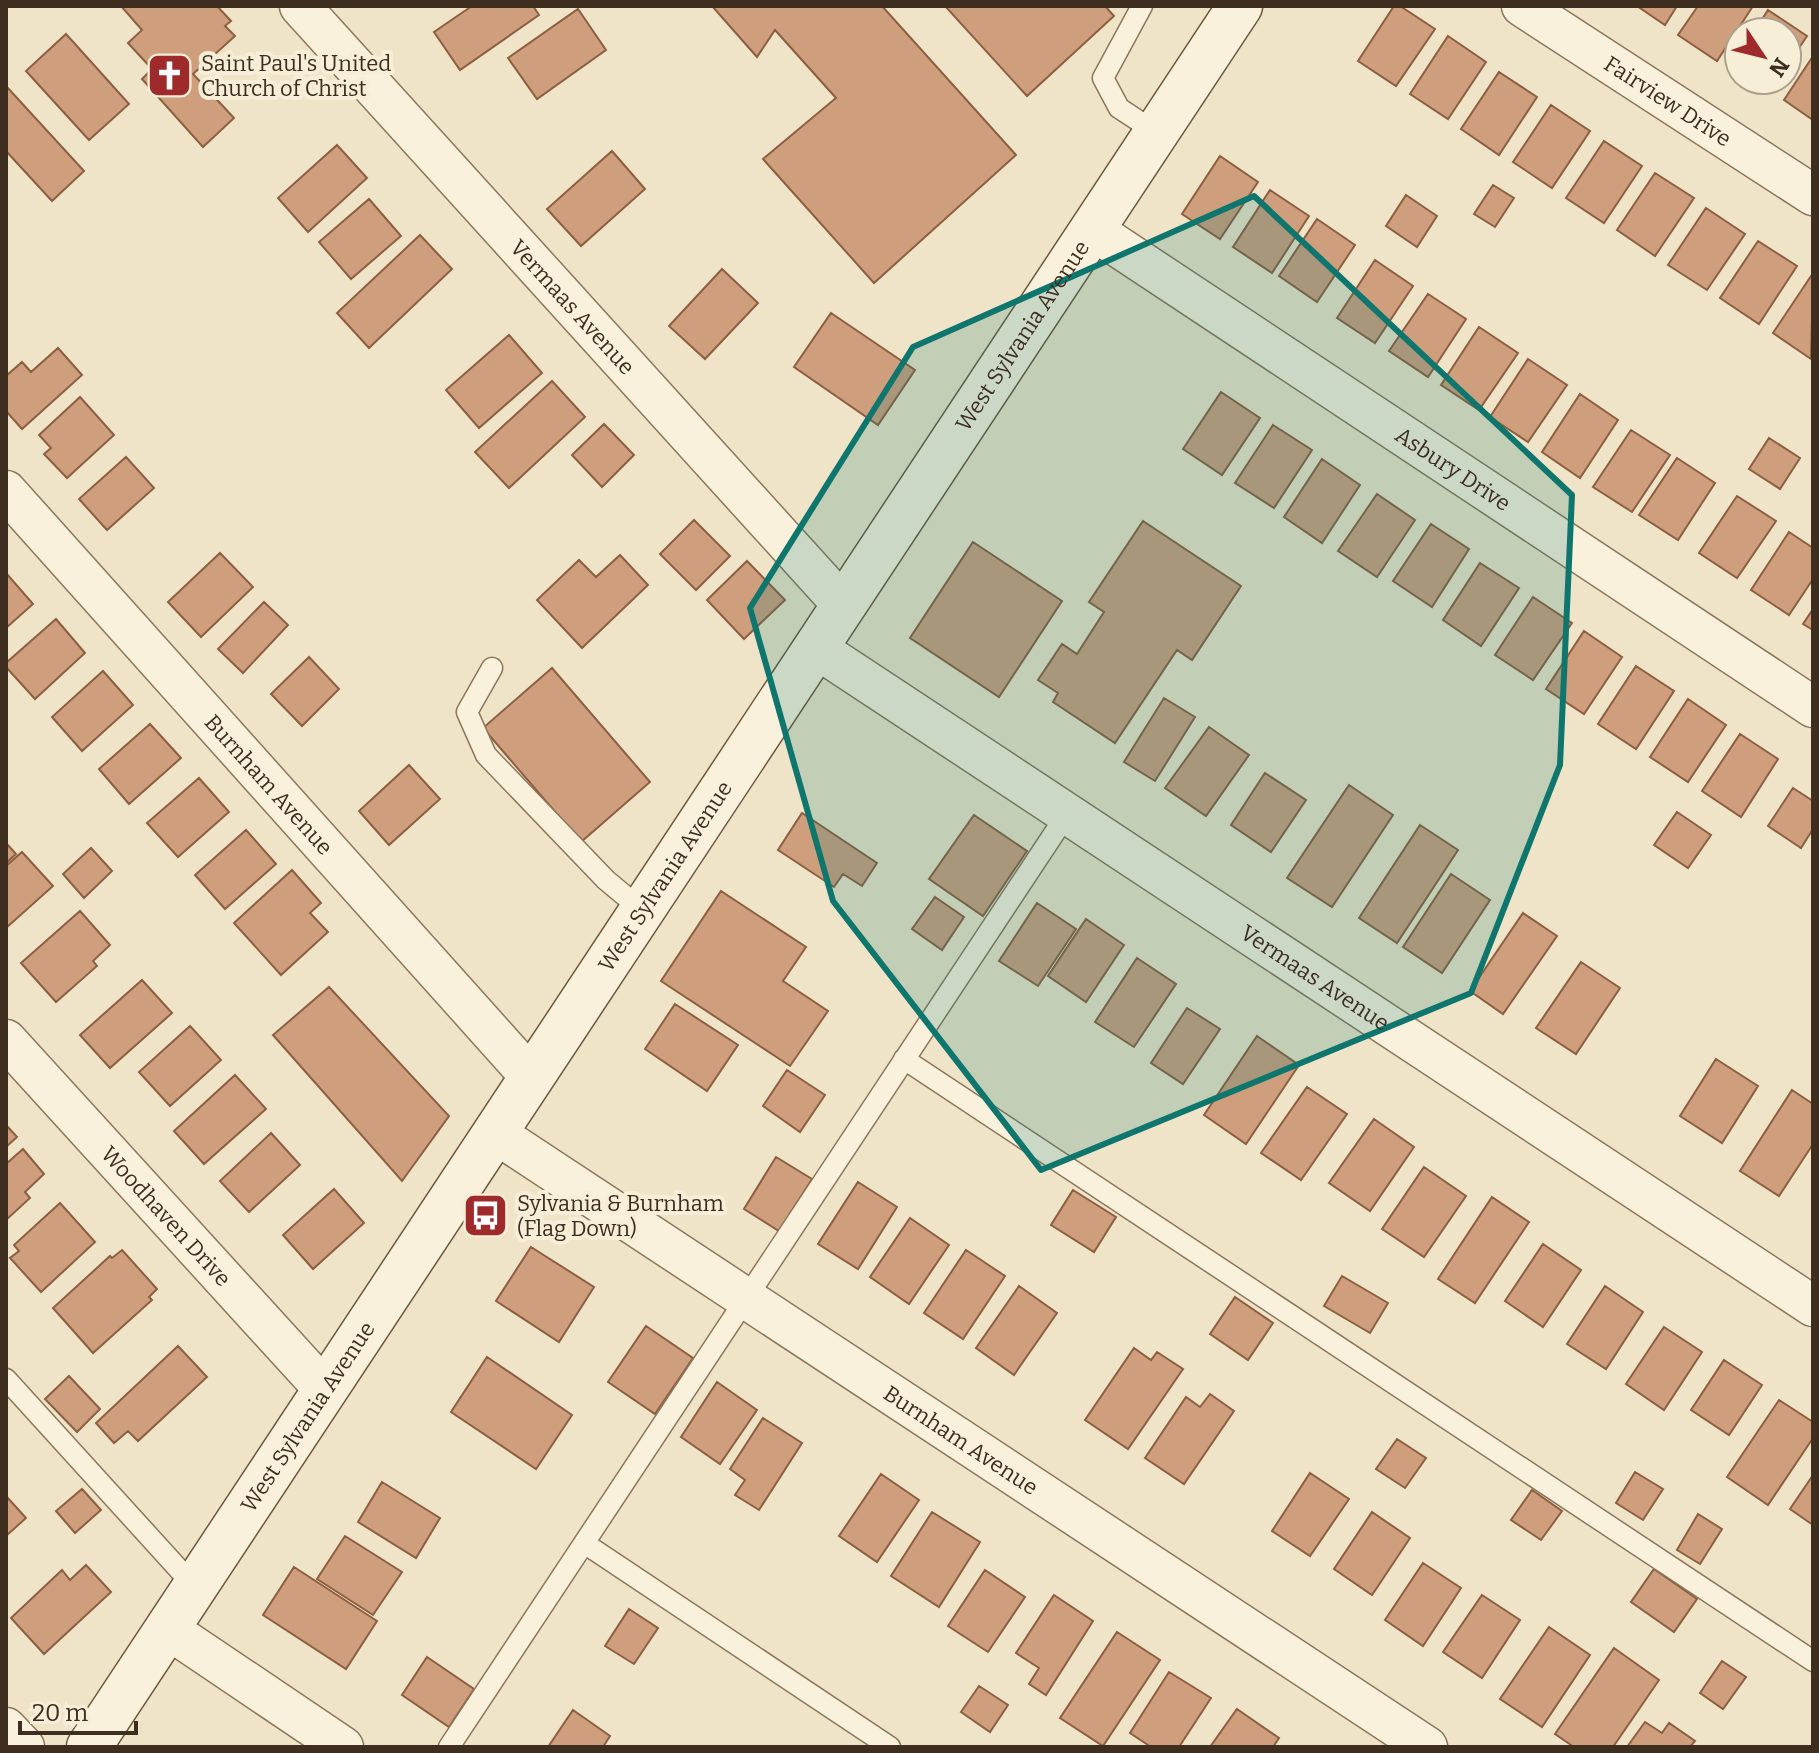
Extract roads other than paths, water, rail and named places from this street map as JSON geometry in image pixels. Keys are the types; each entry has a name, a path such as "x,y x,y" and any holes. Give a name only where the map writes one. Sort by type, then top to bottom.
{"main road":[{"name":"West Sylvania Avenue","path":"89,1747 1240,6"}],"street":[{"name":"Vermaas Avenue","path":"300,6 844,606"},
{"name":"Fairview Drive","path":"1522,6 1813,195"},
{"name":"Asbury Drive","path":"1093,230 1813,707"},
{"name":"Burnham Avenue","path":"6,491 532,1078"},
{"name":"Vermaas Avenue","path":"816,648 1813,1306"},
{"name":"Woodhaven Drive","path":"6,1040 326,1391"},
{"name":"Burnham Avenue","path":"495,1133 1427,1747"},
{"path":"168,1629 343,1747"},
{"path":"6,1728 24,1747"}],"lane":[{"path":"1142,6 1103,78 1119,108 1157,133"},
{"path":"492,668 467,712 486,755 606,880 642,910"},
{"path":"449,1747 1067,814"},
{"path":"904,1059 1813,1661"},
{"path":"6,1379 195,1587"},
{"path":"584,1543 890,1747"}],"place":[{"name":"Saint Paul's United Church of Christ","path":"170,76"},
{"name":"Sylvania & Burnham (Flag Down)","path":"486,1216"}]}
